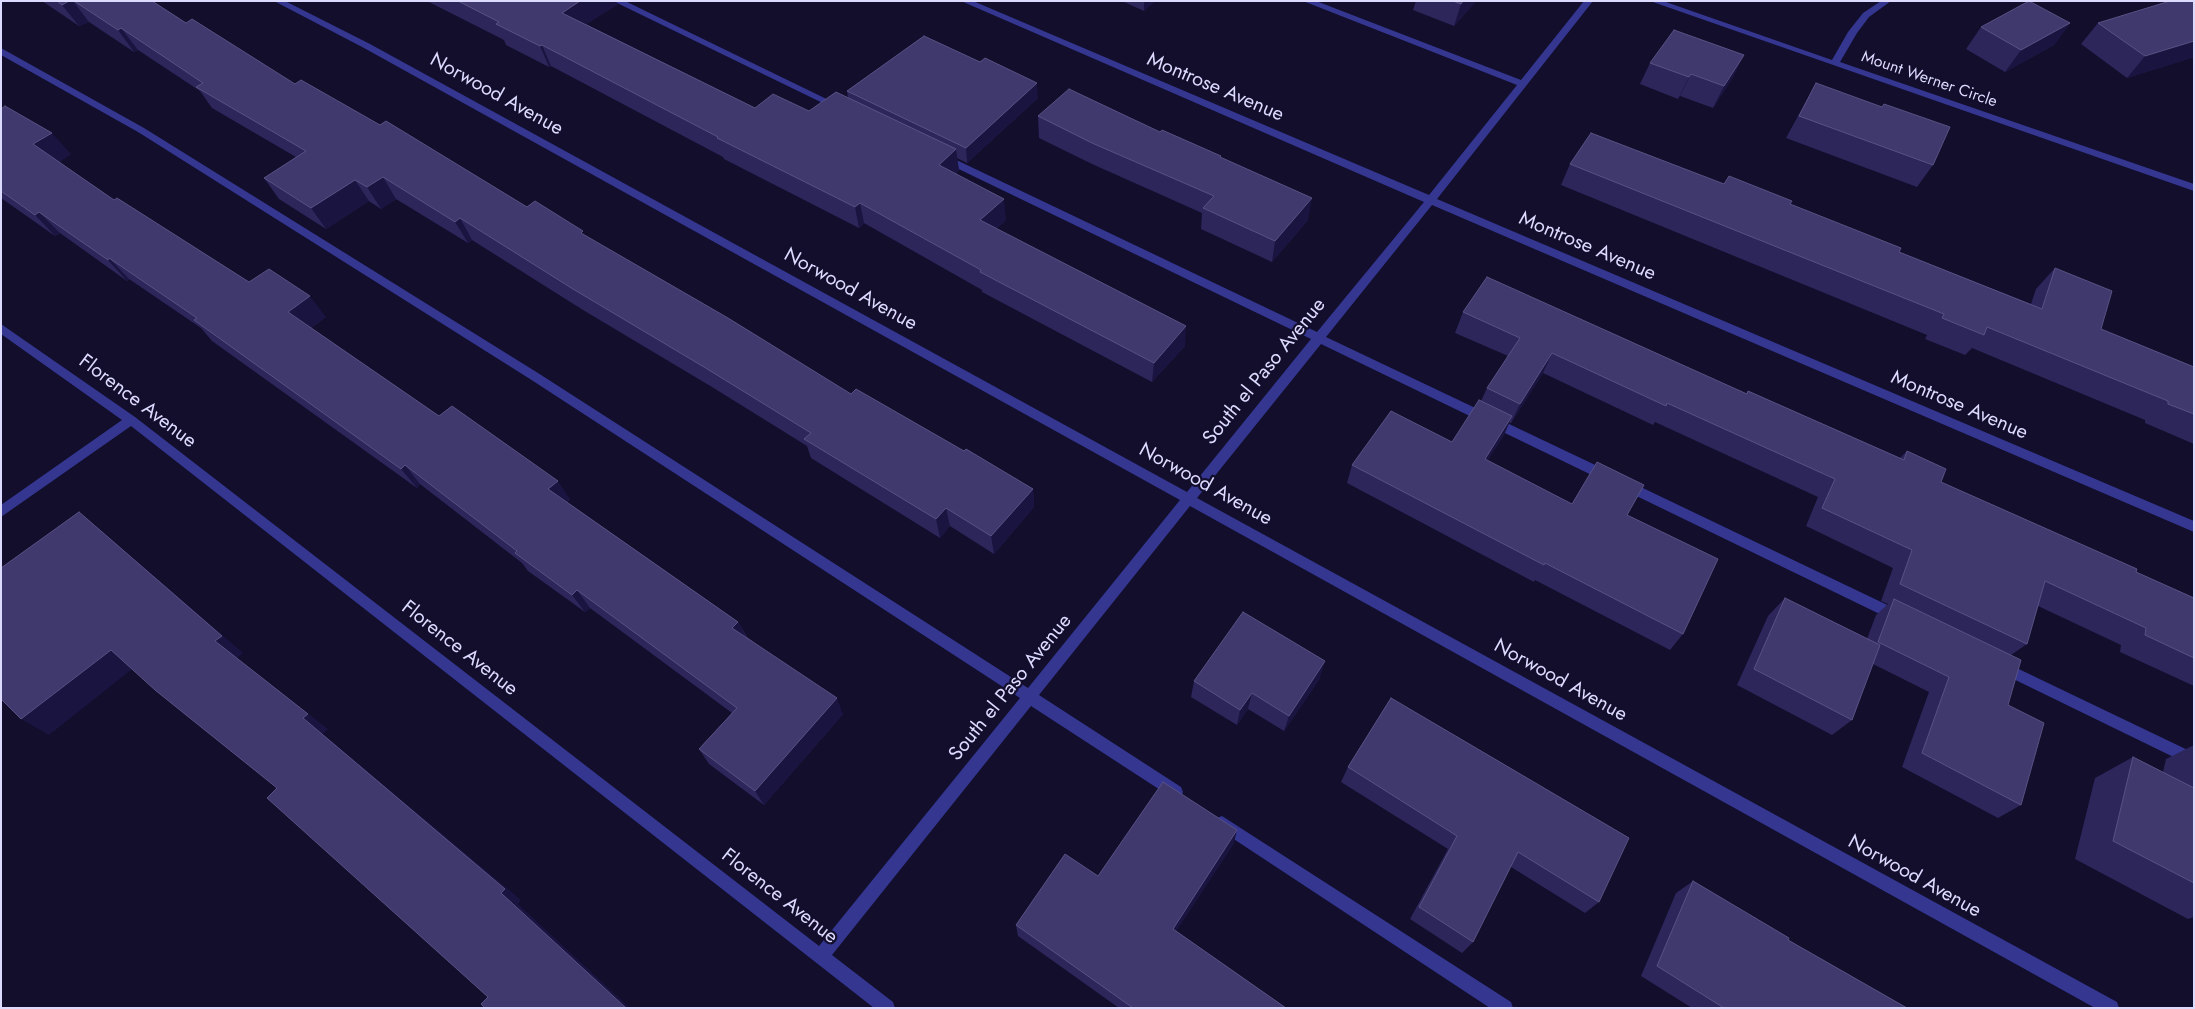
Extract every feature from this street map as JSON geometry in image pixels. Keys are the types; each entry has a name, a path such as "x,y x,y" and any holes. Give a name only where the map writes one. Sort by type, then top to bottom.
{"street":[{"name":"Norwood Avenue","path":"278,1 367,46 2111,1008"},
{"path":"617,1 851,113"},
{"name":"Montrose Avenue","path":"966,1 2194,527"},
{"path":"1307,1 1524,84"},
{"name":"South el Paso Avenue","path":"821,956 1431,200 1589,1"},
{"name":"Mount Werner Circle","path":"1654,1 2194,188"},
{"path":"1835,63 1853,32 1866,15 1887,1"},
{"path":"1,51 141,130 534,376 1188,800"},
{"path":"932,152 1910,622"},
{"name":"Florence Avenue","path":"1,328 131,420 887,1008"},
{"path":"1,512 131,420"},
{"path":"1990,661 2194,760"},
{"path":"1213,816 1504,1008"}],"building":[{"path":"57,1 69,1 62,5"},
{"path":"74,1 152,1 186,23 192,19 295,84 301,80 380,125 386,121 527,207 535,201 583,231 581,233 728,318 851,394 856,389 964,451 966,449 1033,489 991,536 946,508 936,519 804,439 811,433 573,289 460,218 455,222 383,177 367,187 355,180 311,208 264,178 306,151 196,87 203,83 121,28 118,30"},
{"path":"458,1 580,1 562,13 755,108 773,94 809,111 836,92 956,149 939,165 1004,199 980,220 1186,326 1154,363 980,272 981,270 860,203 855,207 717,138 542,45 540,46 496,24 499,22"},
{"path":"2029,1 2070,23 2021,50 1981,27"},
{"path":"2170,1 2194,1 2194,41 2145,56 2098,23"},
{"path":"1674,30 1744,55 1724,86 1691,74 1689,77 1650,63"},
{"path":"924,36 980,62 985,58 1037,83 966,148 847,91"},
{"path":"1816,83 1882,107 1884,104 1950,127 1933,165 1799,116"},
{"path":"1069,89 1160,132 1162,130 1312,198 1275,241 1203,208 1214,196 1092,143 1038,116"},
{"path":"5,106 52,133 33,144 114,200 117,198 249,282 269,269 310,296 288,312 439,416 452,406 558,481 548,489 738,622 732,628 837,698 755,791 699,749 737,708 577,590 572,595 515,553 517,551 405,465 401,469 194,320 197,318 39,212 35,215 1,191 1,109"},
{"path":"1591,133 1724,184 1729,176 1792,201 1790,204 1901,248 1899,252 2042,309 2055,268 2112,291 2101,329 2194,367 2194,414 2168,404 2168,401 1987,327 1984,335 1942,318 1944,314 1570,164"},
{"path":"1487,277 1747,394 1748,391 1904,460 1907,451 1946,469 1941,482 2137,569 2136,572 2194,598 2194,658 2145,635 2146,628 2045,581 2027,644 1900,584 1912,550 1822,508 1835,479 1667,403 1666,406 1552,353 1520,404 1487,388 1520,338 1463,312"},
{"path":"1479,400 1512,416 1485,459 1572,504 1597,462 1644,485 1627,515 1718,559 1683,634 1545,563 1544,565 1352,465 1391,411 1452,442"},
{"path":"79,512 222,636 215,641 308,714 303,718 505,889 501,893 626,1008 485,1008 481,1004 488,997 267,798 277,788 155,690 111,650 21,719 1,699 1,568"},
{"path":"1785,598 1880,645 1852,720 1754,669"},
{"path":"1894,599 2021,660 2008,705 2044,723 2021,805 1922,753 1949,677 1878,642"},
{"path":"1243,612 1325,661 1289,716 1252,693 1240,710 1194,681"},
{"path":"1391,698 1629,838 1599,902 1518,852 1473,942 1419,907 1457,836 1348,767"},
{"path":"2133,757 2194,788 2194,883 2113,841"},
{"path":"1163,782 1237,830 1173,929 1286,1008 1133,1008 1016,925 1065,854 1098,876"},
{"path":"1693,881 1789,938 1788,940 1907,1008 1724,1008 1657,966"}]}
